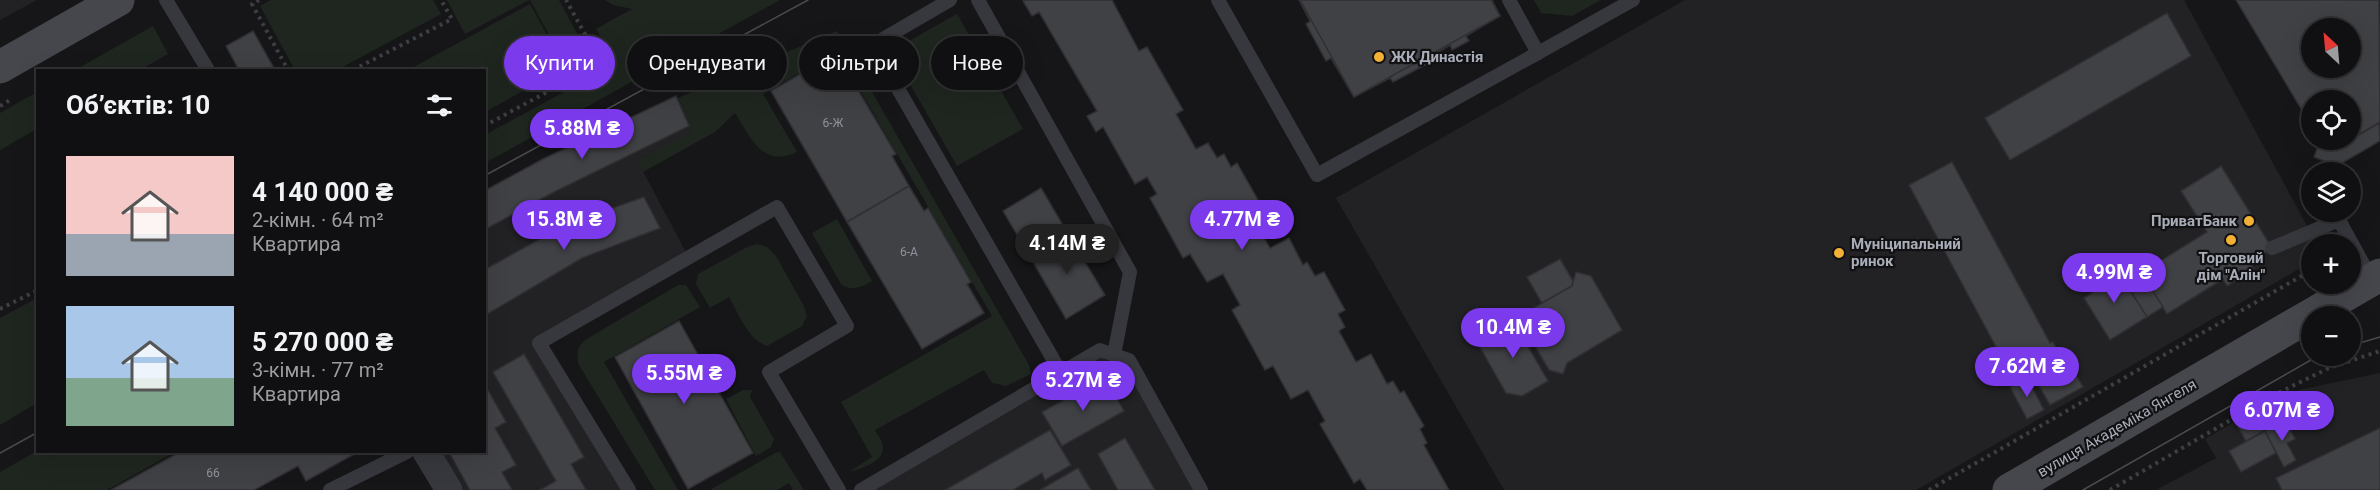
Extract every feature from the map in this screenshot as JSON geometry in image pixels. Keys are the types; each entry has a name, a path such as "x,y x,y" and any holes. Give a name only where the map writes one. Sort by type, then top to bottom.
{"main road":[{"path":"0,67 118,0"},
{"name":"вулиця Академіка Янгеля","path":"2009,490 2376,278"}],"street":[{"path":"427,453 449,490"}],"lane":[{"path":"166,0 207,69"},
{"path":"950,0 883,39 881,59 1061,373"},
{"path":"978,0 1130,272 1114,355"},
{"path":"1218,0 1317,175 1633,0"},
{"path":"1509,0 1539,53"},
{"path":"626,489 539,343 777,207 847,326 769,372 839,490"},
{"path":"2272,248 2339,220 2376,278"},
{"path":"861,490 1100,350 1129,360 1201,490"},
{"path":"330,490 405,453"}],"path":[{"path":"259,0 252,4 287,69"},
{"path":"355,69 452,19 441,0"},
{"path":"486,125 601,63 566,0"},
{"path":"1929,490 2301,276"},
{"path":"0,309 36,291"},
{"path":"2110,490 2272,396 2329,368 2380,351"}],"shaded area":[{"path":"0,0 37,0 0,20"},
{"path":"271,0 433,0 441,14 339,69 294,69 260,6"},
{"path":"447,0 529,0 465,34"},
{"path":"530,0 559,0 578,36 550,36"},
{"path":"605,0 780,0 715,36 627,36 627,85 486,162 486,134 568,90 615,90 615,36 600,36 596,29 632,9 613,5"},
{"path":"1534,0 1601,0 1572,16 1541,13"},
{"name":"Муніципальний ринок","path":"1685,0 2184,0 2301,215 2301,222 2305,222 2312,234 2301,234 2301,268 1916,490 1504,490 1336,198"},
{"path":"530,4 548,36 504,36 504,90 525,90 486,111 486,69 410,69"},
{"path":"957,14 970,36 931,36 931,90 1001,90 1023,129 957,166 913,90 919,90 918,36"},
{"path":"153,26 168,54 142,69 77,69"},
{"path":"837,31 840,36 825,36"},
{"path":"799,47 799,73 787,80 787,52"},
{"path":"697,90 770,90 763,94 797,152 775,156 758,148 735,113 715,132 643,172 637,160 692,131 678,98"},
{"path":"860,90 871,90 1029,365 1031,374 1006,386 992,383 984,370 875,430 882,443 881,455 873,463 849,472 872,457 841,402 992,316"},
{"path":"36,93 36,130 0,150 0,113"},
{"path":"678,98 693,131 637,160 689,258 540,343 629,490 448,490 427,453 486,453 486,190 543,159"},
{"path":"837,219 872,281 860,287 849,288 841,284 812,233"},
{"path":"757,244 767,247 776,256 804,306 807,316 802,326 767,346 760,343 749,332 729,297 710,308 696,284 698,274 747,247"},
{"path":"678,285 686,285 700,307 604,362 678,490 655,490 579,365 577,354 585,340"},
{"path":"36,299 36,404 0,425 0,318"},
{"path":"1100,350 1129,360 1201,490 861,490"},
{"path":"2380,373 2380,490 2156,490 2216,458 2205,439 2274,399 2303,389"},
{"path":"743,390 752,390 750,397 774,439 771,447 756,456 726,399"},
{"path":"36,452 173,453 107,490 0,490 0,472"},
{"path":"780,452 804,490 793,490 789,483 777,490 710,490 775,453"}],"building":[{"path":"1112,0 1139,51 1147,47 1183,110 1176,114 1196,149 1208,143 1217,158 1224,154 1231,167 1237,163 1258,200 1251,204 1258,218 1254,220 1270,248 1289,238 1303,265 1307,262 1315,276 1324,272 1345,310 1338,314 1345,327 1339,331 1356,362 1371,354 1387,384 1393,381 1400,393 1404,391 1424,426 1420,429 1427,443 1424,445 1449,490 1367,490 1360,479 1354,483 1320,424 1325,421 1308,390 1291,399 1273,366 1265,370 1232,310 1240,305 1223,274 1207,282 1190,254 1183,258 1150,198 1157,194 1147,177 1135,184 1103,127 1096,132 1087,116 1097,111 1039,12 1032,16 1023,1"},
{"name":"ЖК Династія","path":"1299,0 1385,0 1391,9 1404,0 1492,0 1500,16 1466,36 1469,41 1452,50 1450,45 1425,60 1427,64 1393,82 1390,78 1354,97 1331,58 1326,61 1306,24 1310,21"},
{"name":"ЖК Династія","path":"1300,0 1491,0 1500,16 1354,97"},
{"path":"2236,0 2379,0 2380,122 2361,133 2361,90 2301,90 2301,109"},
{"path":"2167,13 2191,56 2010,160 1985,118"},
{"path":"253,31 274,69 238,69 226,46"},
{"path":"799,75 799,90 858,90 896,154 892,156 909,186 847,222 771,91 787,90 787,82"},
{"path":"676,96 689,126 554,192 486,229 486,190 543,159"},
{"path":"2379,123 2380,141 2344,162 2327,162 2314,157 2317,150 2361,150 2361,134"},
{"path":"1952,162 2050,343 2053,342 2062,359 2016,384 1909,185"},
{"name":"Торговий дім \"Алін\"","path":"2221,166 2272,248 2249,262 2254,269 2227,286 2223,279 2167,314 2141,273 2207,232 2181,191"},
{"path":"909,186 924,211 928,208 971,282 967,284 984,313 922,349 847,222"},
{"path":"1041,188 1067,232 1029,255 1003,211"},
{"path":"644,197 660,228 582,258 486,315 486,269 565,225"},
{"path":"1067,232 1105,295 1066,319 1029,255"},
{"path":"1560,259 1573,281 1572,286 1542,303 1527,277"},
{"path":"2135,263 2163,307 2147,317 2119,273"},
{"path":"2108,267 2115,279 2121,276 2147,317 2110,340 2084,298 2098,289 2091,278"},
{"path":"1576,272 1591,276 1622,330 1567,363 1563,374 1549,370 1518,317 1572,286"},
{"path":"1518,317 1535,345 1529,348 1548,381 1522,396 1506,393 1477,342"},
{"path":"679,321 753,453 688,489 615,357"},
{"path":"524,354 584,457 571,464 586,490 540,490 556,481 493,372"},
{"path":"2071,366 2083,387 2050,405 2038,384"},
{"path":"1105,377 1124,411 1062,446 1042,412"},
{"path":"2027,378 2044,410 2027,419 2010,387"},
{"path":"486,387 506,422 495,428 516,465 502,472 512,490 470,490 450,453 486,453"},
{"path":"2274,399 2285,419 2246,441 2235,422"},
{"path":"2285,419 2295,439 2287,443 2296,460 2284,467 2265,431"},
{"path":"2380,428 2380,490 2282,490 2276,478"},
{"path":"1050,430 1071,465 1045,480 1042,473 1013,490 945,490"},
{"path":"2265,431 2276,453 2241,472 2229,451"},
{"path":"1125,438 1155,490 1118,490 1098,454"},
{"path":"178,453 356,453 306,481 298,466 254,490 111,490"},
{"path":"1078,468 1091,490 1040,490"}],"tram line":[{"path":"486,175 808,0"},
{"path":"2361,343 2380,337"},
{"path":"2083,490 2301,366"},
{"path":"0,453 36,433"}],"place":[{"name":"ЖК Династія","path":"1379,57"},
{"name":"ПриватБанк","path":"2249,221"},
{"name":"Торговий дім \"Алін\"","path":"2231,240"},
{"name":"Муніципальний ринок","path":"1839,253"}]}
